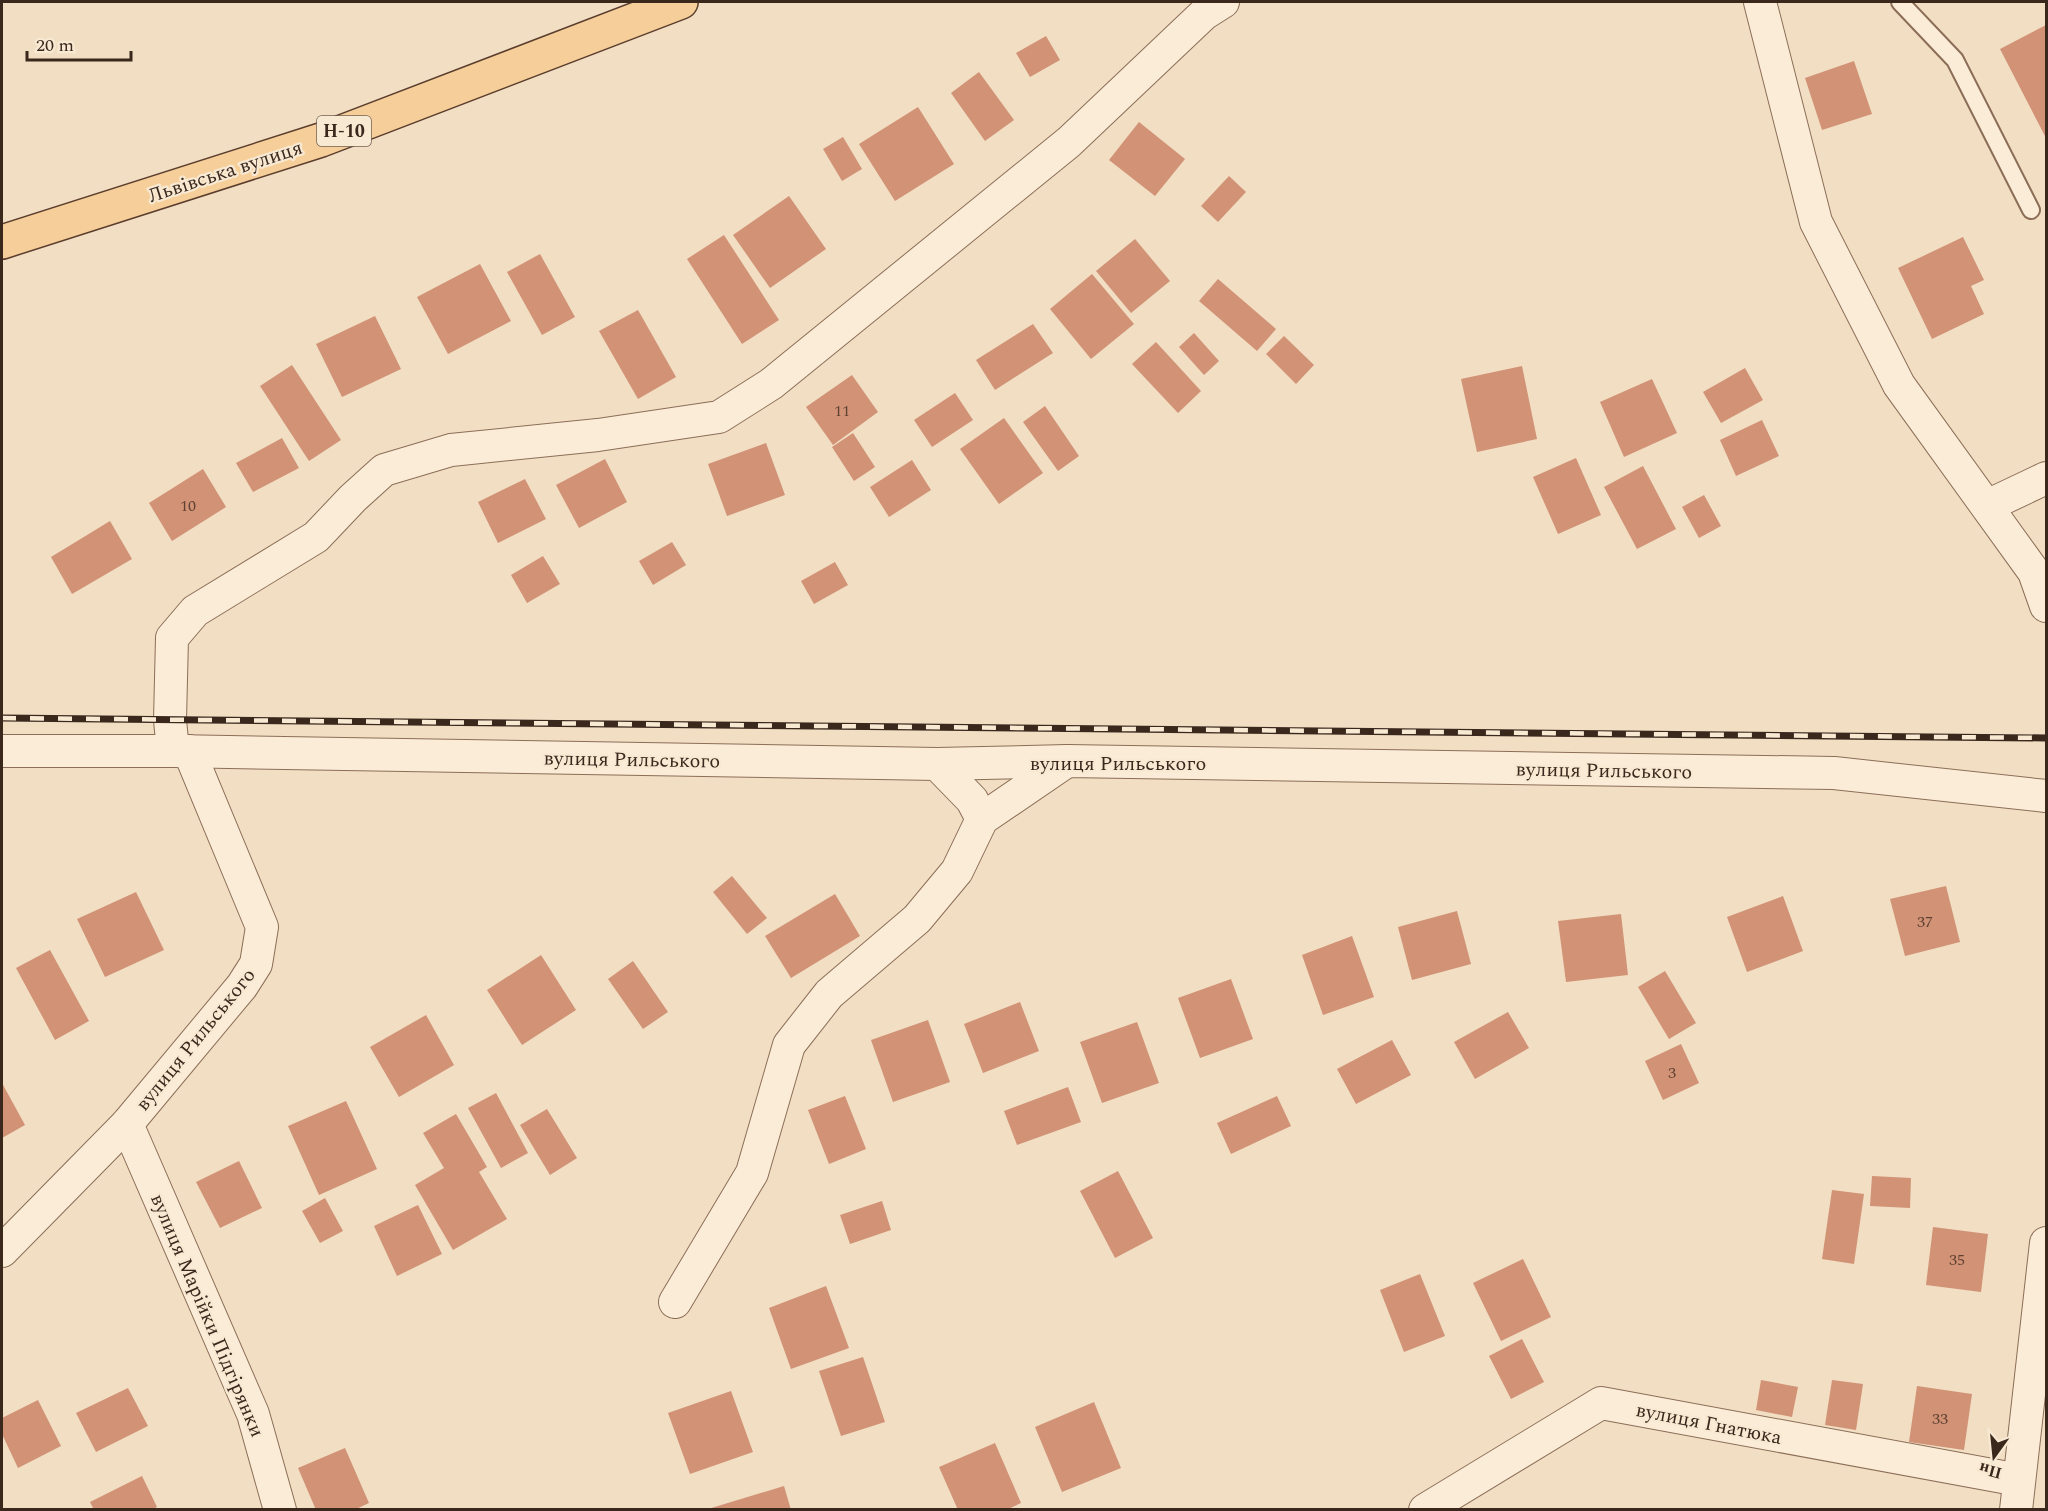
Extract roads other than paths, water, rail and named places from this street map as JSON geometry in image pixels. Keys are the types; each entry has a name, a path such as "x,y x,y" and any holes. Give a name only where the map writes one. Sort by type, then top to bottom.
{"main road":[{"name":"Львівська вулиця","path":"2,242 321,140 681,2"}],"street":[{"path":"181,751 170,720 172,638 195,611 316,537 352,498 384,470 451,450 598,435 719,417 771,384 1069,142 1204,14 1223,2"},
{"path":"1760,2 1816,222 1899,385 2034,572 2046,606"},
{"path":"1987,506 2046,478"},
{"name":"вулиця Рильського","path":"2,751 181,751 938,764 1067,761 1834,773 2046,796"},
{"name":"вулиця Рильського","path":"2,1251 127,1124 242,986 256,964 262,927 181,751"},
{"path":"675,1302 752,1173 789,1045 829,994 917,919 957,871 982,819 1067,761"},
{"path":"938,764 972,800 982,819"},
{"name":"вулиця Марійки Підгірянки","path":"127,1124 254,1414 280,1509"},
{"path":"2017,1495 2046,1243"},
{"name":"вулиця Гнатюка","path":"1425,1509 1601,1402 2017,1495"}],"lane":[{"path":"1900,2 1955,60 2031,210"}],"railway":[{"path":"2,718 2046,738"}]}
